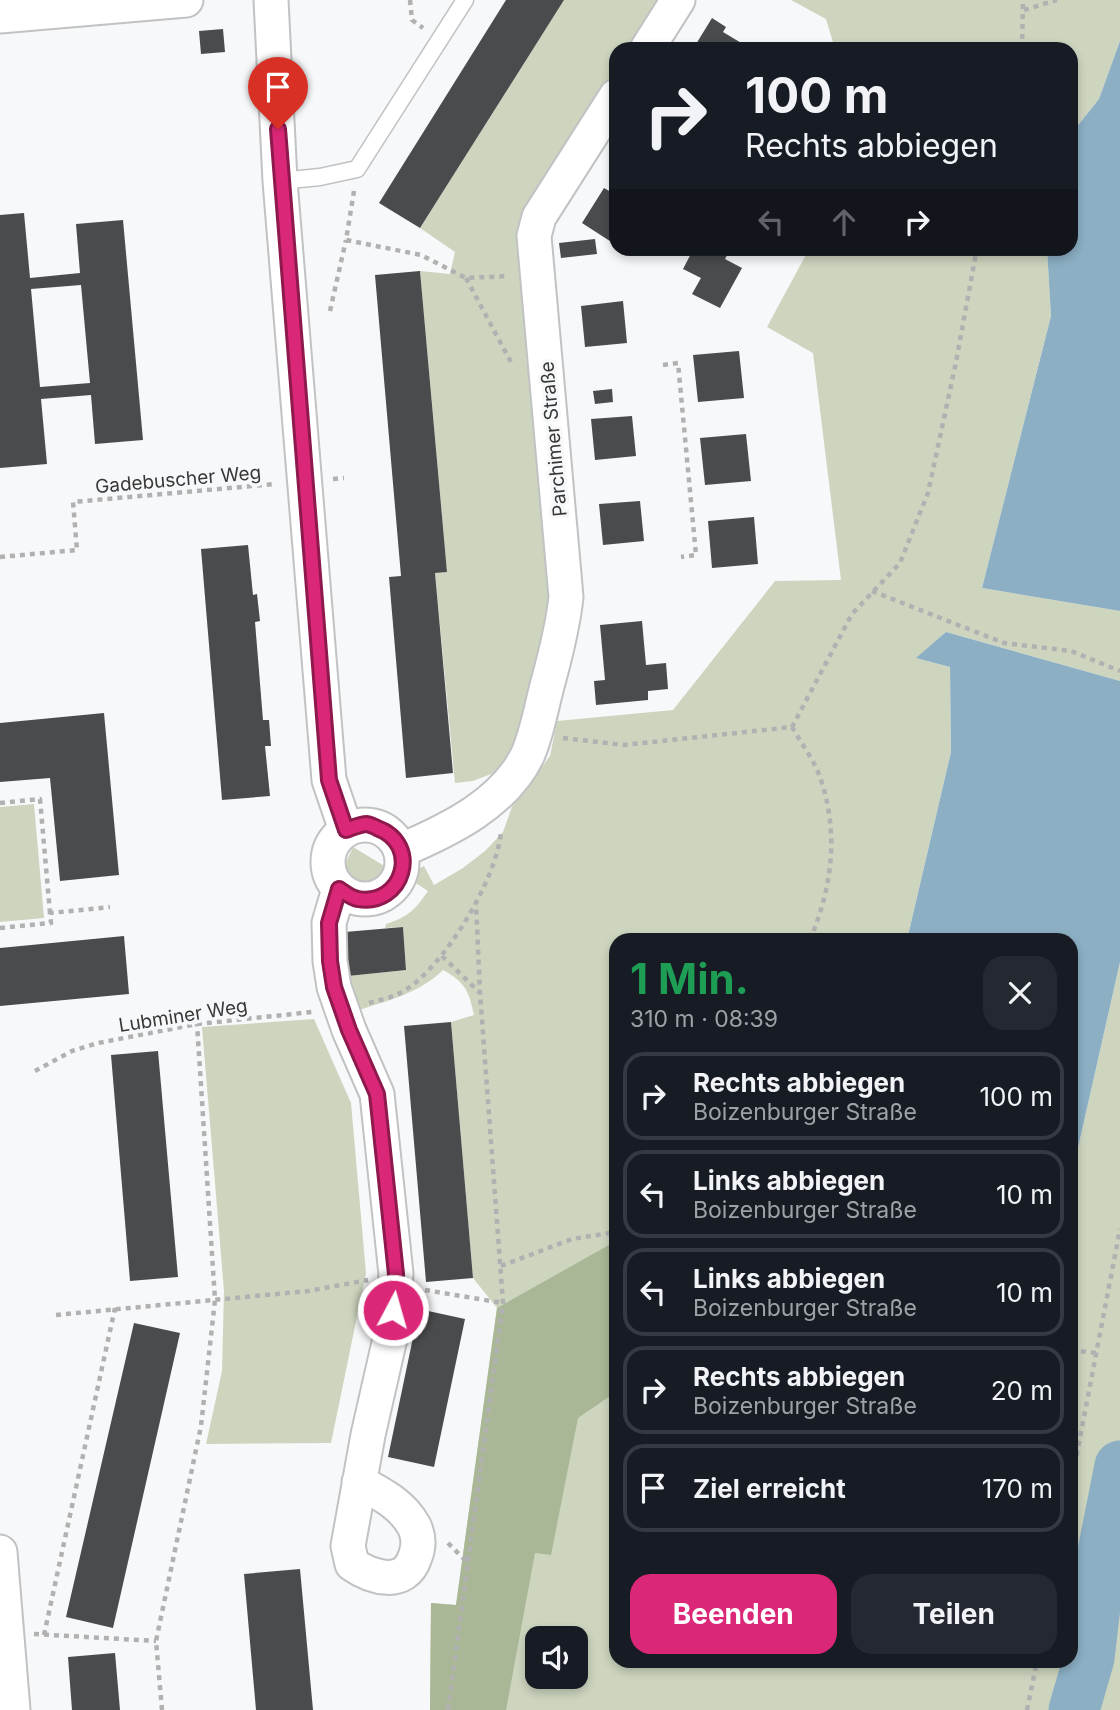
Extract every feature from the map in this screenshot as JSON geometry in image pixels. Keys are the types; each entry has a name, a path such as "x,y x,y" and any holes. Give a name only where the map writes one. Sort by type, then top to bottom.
{"street":[{"path":"0,16 186,0"},
{"path":"271,0 280,181 329,780 346,830"},
{"path":"651,42 678,0"},
{"name":"Parchimer Straße","path":"402,850 448,831 502,791 527,756 534,734 564,618 566,597 534,236 539,216 609,107"},
{"path":"368,824 389,832 402,850 403,870 394,888 377,899 356,899 339,889 328,871 328,855 334,841 346,830 368,824"},
{"path":"339,889 329,923 330,961 334,987 377,1094 396,1274 391,1334 359,1482"},
{"path":"0,1552 3,1634 13,1710"}],"lane":[{"path":"280,181 320,177 357,169 465,0"}],"path":[{"path":"410,0 412,20 440,42"},
{"path":"1022,42 1023,0"},
{"path":"1024,10 1057,0"},
{"path":"330,311 346,240 357,169"},
{"path":"346,240 421,255 466,278 536,275"},
{"path":"792,727 852,614 900,563 928,493 956,362 975,256"},
{"path":"466,278 514,368"},
{"path":"663,365 678,363 696,555 681,557"},
{"name":"Gadebuscher Weg","path":"0,557 77,550 73,502 284,484"},
{"path":"872,591 1003,643 1071,651 1120,671"},
{"path":"534,734 624,745 792,727"},
{"path":"792,727 820,777 831,820 831,874 812,933"},
{"name":"Lubminer Weg","path":"35,1072 72,1051 98,1043 197,1024 342,1009 400,993 428,972 442,956 458,935 476,903 500,844 502,791"},
{"path":"0,803 40,799 51,923 0,928"},
{"path":"448,1710 503,1303 476,903"},
{"path":"50,913 110,907"},
{"path":"442,956 480,993"},
{"path":"162,1710 156,1641 201,1426 215,1300 197,1024"},
{"path":"1078,1448 1120,1229"},
{"path":"500,1266 572,1239 609,1233"},
{"path":"56,1315 308,1291 364,1279 503,1303"},
{"path":"44,1635 115,1308"},
{"path":"1078,1351 1096,1353"},
{"path":"3,1634 156,1641"},
{"path":"1027,1710 1036,1668"}],"green space":[{"path":"564,0 663,0 636,42 609,42 609,86 531,210 554,573 543,650 514,750 499,771 473,781 455,783 435,573 447,572 420,271 450,274 455,252 420,228"},
{"path":"791,0 1120,0 1120,41 1099,99 1078,125 1078,42 833,42 826,19"},
{"path":"805,256 1047,256 1051,316 982,588 1120,611 1120,681 946,632 917,658 950,667 951,752 909,933 609,933 609,1668 1078,1668 1078,1148 1120,962 1120,1710 430,1710 431,1603 456,1605 497,1308 473,1278 451,1022 474,1015 465,988 443,970 414,990 359,1010 348,976 406,970 403,927 385,928 386,924 410,912 428,891 411,880 418,869 424,866 434,885 463,868 503,832 513,804 550,756 557,721 673,710 775,581 841,580 813,353 767,327"},
{"path":"34,804 44,918 0,922 0,807"},
{"path":"353,847 396,873 391,882 376,890 369,890 354,881 345,864"},
{"path":"314,1019 351,1103 366,1273 331,1443 206,1444 222,1371 224,1291 202,1027"},
{"path":"609,1245 609,1397 578,1418 551,1555 535,1553 506,1710 430,1710 431,1603 456,1605 497,1308"}],"water":[{"path":"1120,41 1120,611 982,588 1051,316 1047,256 1078,256 1078,125 1099,99"},
{"path":"946,632 1120,681 1120,962 1078,1148 1078,933 909,933 951,752 950,667 916,658"}],"building":[{"path":"506,0 564,0 420,228 379,203"},
{"path":"712,18 726,27 723,32 740,42 697,42"},
{"path":"223,29 225,52 201,54 199,31"},
{"path":"604,188 609,191 609,240 582,223"},
{"path":"24,213 30,278 80,273 76,224 123,220 143,440 95,444 91,395 41,399 47,464 0,468 0,215","holes":["81,285 90,383 40,387 31,289"]},
{"path":"595,239 597,254 561,258 559,243"},
{"path":"690,256 727,256 725,259 742,268 720,308 692,294 701,278 683,269"},
{"path":"420,271 447,572 435,573 453,773 406,778 389,577 401,576 375,275"},
{"path":"623,301 627,343 585,347 581,306"},
{"path":"739,351 744,398 698,402 693,355"},
{"path":"612,389 613,402 595,404 593,391"},
{"path":"632,416 636,456 595,460 591,419"},
{"path":"746,434 751,481 705,485 700,438"},
{"path":"640,501 644,541 603,545 599,504"},
{"path":"754,517 758,564 712,568 708,521"},
{"path":"248,545 253,595 257,594 260,621 255,622 263,720 269,720 271,746 265,746 270,796 222,800 201,549"},
{"path":"642,621 646,665 666,663 668,689 648,691 648,700 596,705 594,681 605,680 600,625"},
{"path":"104,713 119,875 60,881 50,778 0,782 0,723"},
{"path":"403,927 406,970 348,976 345,932"},
{"path":"124,936 129,994 0,1006 0,948"},
{"path":"451,1022 473,1278 426,1282 404,1026"},
{"path":"158,1051 178,1277 130,1281 111,1055"},
{"path":"419,1309 465,1319 434,1467 388,1457"},
{"path":"134,1323 180,1333 113,1628 66,1617"},
{"path":"300,1569 313,1710 256,1710 244,1574"},
{"path":"115,1653 120,1710 72,1710 68,1657"}],"waterway":[{"path":"1074,1710 1089,1658 1099,1572 1120,1466"}],"route":[{"path":"278,129 299,427 329,780 346,830 368,824 389,832 402,850 403,870 394,888 377,899 356,899 339,889 329,923 334,987 349,1030 377,1094 396,1274 393,1310"}]}
